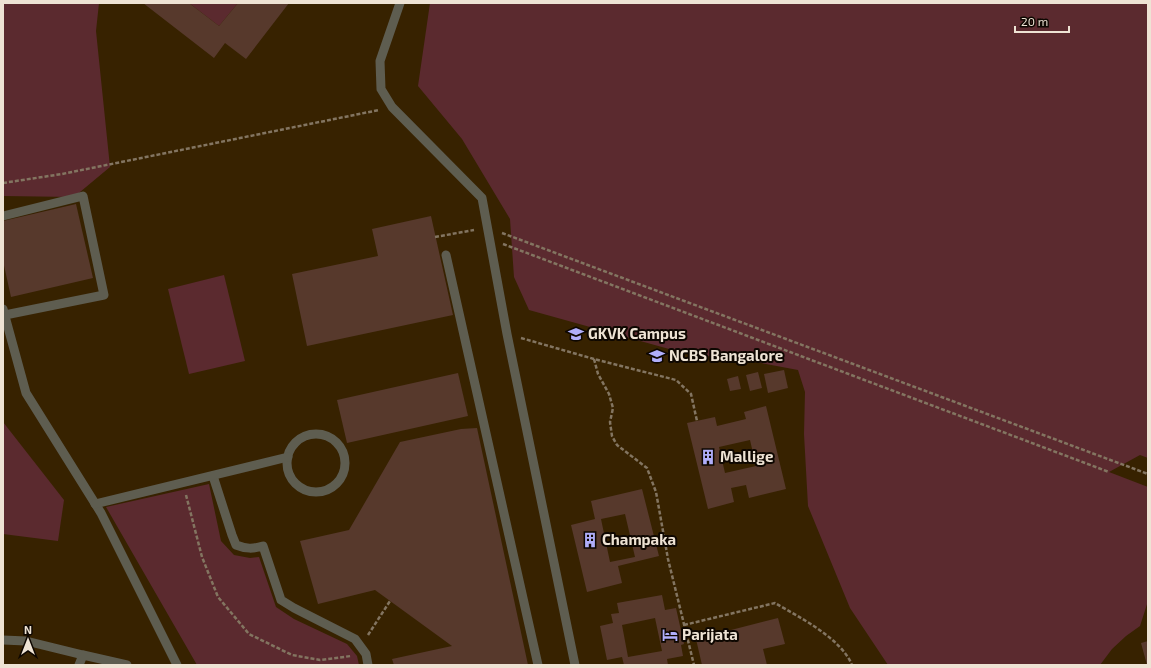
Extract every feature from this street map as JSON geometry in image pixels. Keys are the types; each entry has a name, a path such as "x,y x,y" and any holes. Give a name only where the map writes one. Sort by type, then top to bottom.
{"lane":[{"path":"399,3 380,61 381,89 392,107 482,198 507,334 575,665"},
{"path":"3,216 83,196 104,295 4,312 26,393 101,514 176,665"},
{"path":"446,255 538,665"},
{"path":"313,434 326,436 334,440 344,453 344,470 340,479 333,486 325,490 315,492 306,490 297,485 292,477 288,469 288,457 294,444 301,438 313,434"},
{"path":"95,504 288,457"},
{"path":"213,476 236,545 254,549 263,546 281,600 355,639 363,650 368,665"},
{"path":"3,640 26,641 127,665"},
{"path":"80,665 83,655"}],"path":[{"path":"3,183 62,174 392,107"},
{"path":"436,237 488,228 1148,474"},
{"path":"499,242 1108,472"},
{"path":"507,334 594,359 676,380 691,394 697,421"},
{"path":"594,359 598,374 609,394 612,408 610,422 612,436 617,445 647,468 656,492 668,559 694,665"},
{"path":"183,483 202,557 218,597 249,634 292,655 320,660 363,650 390,601"},
{"path":"684,625 775,603 820,630 840,648 852,665"}],"shaded area":[{"name":"GKVK Campus","path":"3,3 1148,3 1148,665 3,665"},
{"path":"3,3 99,3 96,31 110,167 74,197 3,196"},
{"path":"189,3 238,3 219,26"},
{"path":"430,3 1148,3 1148,458 1140,455 1109,472 1148,487 1148,601 1140,626 1112,649 1100,665 888,665 850,608 808,506 804,434 805,392 798,370 745,360 687,354 529,310 514,277 510,219 462,139 418,86"},
{"path":"224,275 245,361 189,374 168,289"},
{"path":"3,422 64,500 58,541 3,534"},
{"path":"209,484 221,541 234,555 250,558 259,557 276,607 294,619 347,644 357,656 359,665 197,665 106,507"}],"building":[{"path":"143,3 189,3 219,26 238,3 289,3 246,59 225,43 214,58"},
{"path":"76,204 93,278 11,297 3,261 3,221"},
{"path":"431,216 453,315 307,346 292,274 378,256 372,229"},
{"path":"784,370 788,388 768,393 764,374"},
{"path":"758,372 762,388 750,391 746,375"},
{"path":"458,373 468,416 347,443 337,400"},
{"path":"738,376 741,389 730,391 727,379"},
{"name":"Mallige","path":"766,406 786,489 749,498 746,485 731,488 734,502 708,509 687,423 715,417 717,426 746,419 744,412","holes":["750,440 756,466 725,473 719,447"]},
{"path":"477,428 528,665 394,665 392,659 452,646 375,590 318,604 300,541 349,530 400,442 461,429"},
{"name":"Champaka","path":"642,489 659,556 618,566 622,583 587,592 571,525 595,519 591,501","holes":["625,514 635,557 610,562 601,519"]},
{"name":"Parijata","path":"662,595 665,610 676,608 684,644 681,645 683,656 667,659 668,665 624,665 622,657 607,660 600,626 613,623 611,614 619,613 617,603","holes":["655,618 662,651 628,657 622,625"]},
{"path":"778,618 785,644 763,649 767,665 702,665 696,639"},
{"path":"1148,641 1148,665 1147,665 1141,643"}],"place":[{"name":"GKVK Campus","path":"576,334"},
{"name":"NCBS Bangalore","path":"657,356"},
{"name":"Mallige","path":"708,457"},
{"name":"Champaka","path":"590,540"},
{"name":"Parijata","path":"670,635"}]}
